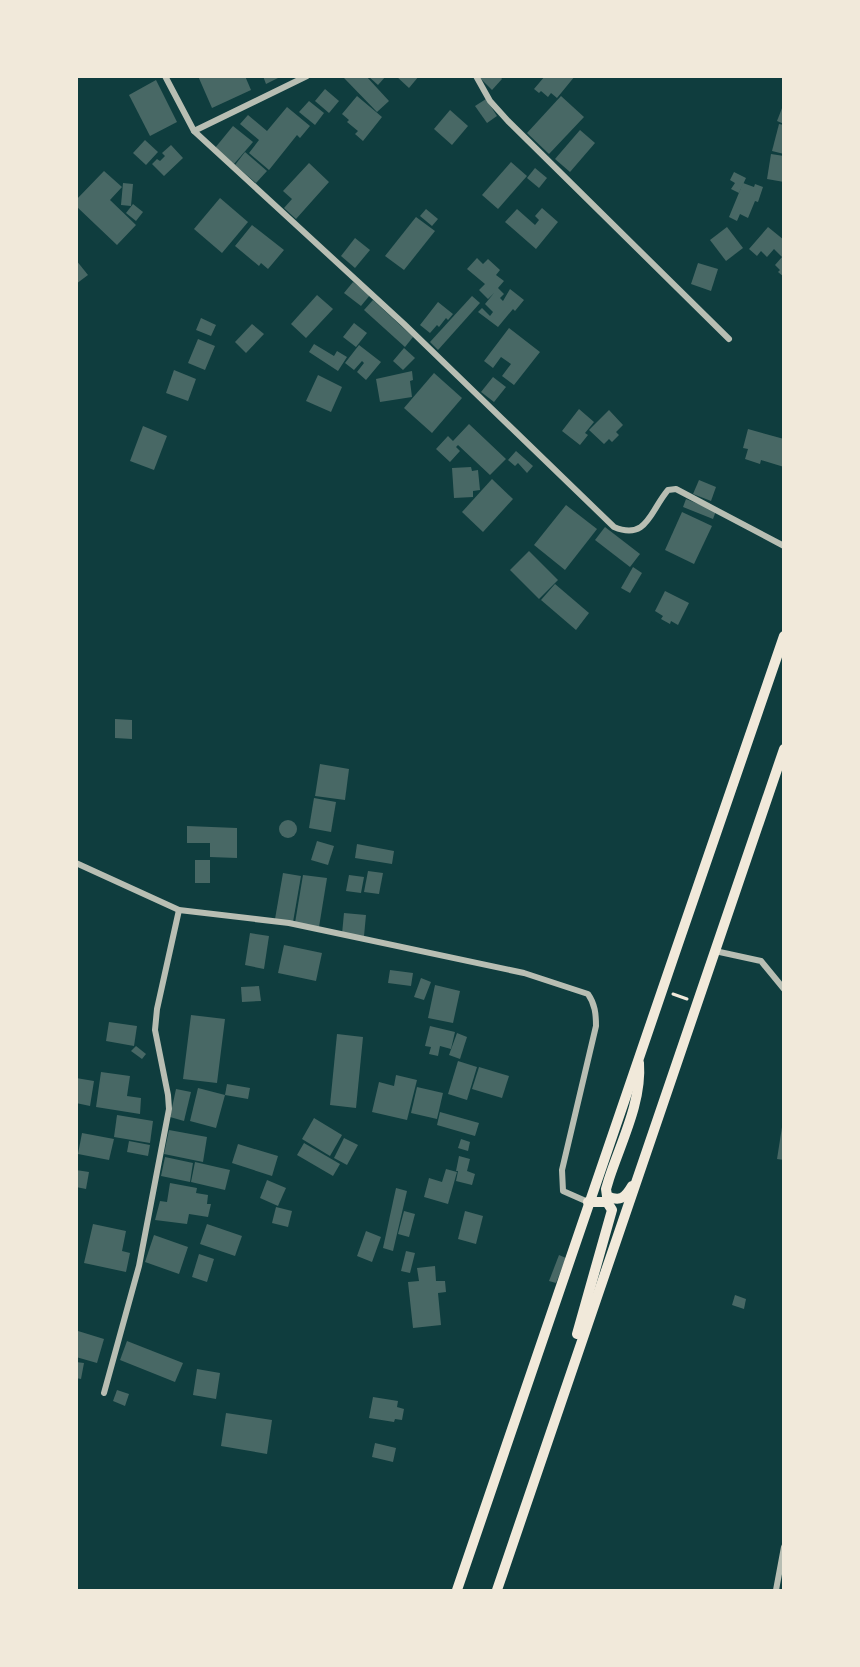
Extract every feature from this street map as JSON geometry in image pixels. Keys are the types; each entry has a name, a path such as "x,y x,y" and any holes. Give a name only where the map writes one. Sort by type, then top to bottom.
{"highway":[{"path":"457,1590 783,636"},
{"path":"497,1590 783,749"},
{"path":"638,1177 625,1197 615,1200 607,1196 606,1189 609,1179 638,1095 639,1059"},
{"path":"570,1375 575,1342 612,1210 608,1202 588,1202"}],"street":[{"path":"165,76 194,131 404,324 614,526 624,531 633,531 644,526 668,490 676,489 783,546"},
{"path":"194,131 307,76"},
{"path":"477,76 490,101 508,121 729,339"},
{"path":"76,863 179,910 289,923 524,973 588,994 593,1001 596,1026 562,1170 563,1191 588,1202"},
{"path":"104,1393 139,1266 169,1109 155,1030 157,1009 179,910"},
{"path":"715,951 761,961 783,989"},
{"path":"776,1590 783,1547"}],"path":[{"path":"669,992 689,999"}],"building":[{"path":"198,76 245,76 251,90 212,108"},
{"path":"263,76 282,76 266,84"},
{"path":"346,76 366,76 389,101 377,112 344,78"},
{"path":"368,76 386,76 378,85"},
{"path":"396,76 419,76 409,88"},
{"path":"481,76 500,76 502,79 492,90 480,78"},
{"path":"545,76 575,76 557,98 551,93 548,97 534,89"},
{"path":"156,80 177,122 150,136 129,95"},
{"path":"325,89 339,101 329,113 315,101"},
{"path":"357,96 382,117 363,141 355,134 358,131 347,122 349,120 342,114"},
{"path":"561,96 584,117 549,154 527,133"},
{"path":"486,99 497,116 487,123 475,106"},
{"path":"309,101 324,113 315,125 299,112"},
{"path":"784,103 784,124 777,121"},
{"path":"287,107 310,126 300,138 297,135 269,170 249,153 259,140 240,124 248,115 267,131"},
{"path":"450,110 468,126 452,145 434,129"},
{"path":"779,124 784,125 784,154 772,151"},
{"path":"233,126 253,142 234,164 215,148"},
{"path":"580,130 595,143 570,172 555,159"},
{"path":"145,140 158,152 146,165 133,153"},
{"path":"171,145 183,158 164,176 152,164 165,156 162,153"},
{"path":"245,152 267,171 256,183 235,165"},
{"path":"771,154 784,156 784,182 767,179"},
{"path":"511,162 527,176 498,209 482,195"},
{"path":"309,163 329,182 296,219 284,208 292,199 283,191"},
{"path":"535,168 547,178 539,188 527,178"},
{"path":"104,171 122,187 110,200 136,225 117,245 76,206 76,200"},
{"path":"734,172 746,178 739,193 731,189 735,183 730,180"},
{"path":"123,183 133,184 131,206 121,205"},
{"path":"743,183 763,187 758,202 755,201 748,218 740,214 737,221 729,217"},
{"path":"220,198 248,222 222,253 194,229"},
{"path":"133,204 143,212 136,221 126,213"},
{"path":"542,208 558,222 536,249 505,222 517,209 535,225 539,220 535,216"},
{"path":"426,209 438,219 432,226 420,216"},
{"path":"416,217 435,231 404,270 385,256"},
{"path":"252,225 284,250 268,269 261,263 259,266 235,246"},
{"path":"727,227 743,248 726,261 710,240"},
{"path":"768,227 784,240 784,277 775,265 782,257 774,249 767,257 761,251 757,256 749,249"},
{"path":"355,238 370,250 355,268 341,256"},
{"path":"477,258 483,264 488,259 500,270 496,275 504,281 498,288 504,294 500,298 503,301 510,289 524,300 498,327 478,312 482,308 490,316 493,312 485,304 494,293 488,299 479,290 485,284 467,269"},
{"path":"76,260 88,275 76,284"},
{"path":"698,263 718,269 711,291 691,284"},
{"path":"353,282 370,295 361,306 344,293"},
{"path":"317,295 333,309 306,338 291,324"},
{"path":"472,296 480,303 438,350 430,342"},
{"path":"373,300 413,337 405,347 364,310"},
{"path":"438,302 453,314 430,333 420,325"},
{"path":"201,318 216,325 211,336 196,330"},
{"path":"354,323 367,333 356,347 343,337"},
{"path":"252,324 264,334 246,353 235,342"},
{"path":"509,328 540,352 514,385 502,376 511,364 501,357 493,368 484,361"},
{"path":"198,339 215,346 205,370 188,363"},
{"path":"314,344 334,356 337,351 347,357 338,371 309,352"},
{"path":"359,345 381,362 366,380 357,372 364,363 362,361 354,370 345,363"},
{"path":"404,348 415,358 403,370 393,361"},
{"path":"174,370 196,379 188,401 166,393"},
{"path":"412,371 413,380 410,381 412,397 380,402 376,379"},
{"path":"434,373 462,398 432,433 404,408"},
{"path":"318,375 342,387 331,412 306,401"},
{"path":"493,377 506,387 494,402 481,392"},
{"path":"579,409 594,422 585,433 588,435 580,445 562,431"},
{"path":"609,410 623,425 616,432 619,435 612,442 609,439 604,444 589,430"},
{"path":"469,424 506,459 490,475 458,445 456,447 460,451 450,462 436,449 448,436 453,441"},
{"path":"143,426 167,436 154,470 130,461"},
{"path":"748,429 784,439 784,467 761,460 760,464 745,459 748,449 743,448"},
{"path":"516,451 533,466 527,473 518,463 515,466 508,460"},
{"path":"471,467 472,471 478,470 480,490 473,491 473,497 454,498 452,468"},
{"path":"492,479 513,499 483,532 462,512"},
{"path":"699,480 716,487 711,501 693,494"},
{"path":"686,499 716,511 713,519 683,507"},
{"path":"566,505 597,529 565,570 534,545"},
{"path":"682,512 712,526 694,564 665,550"},
{"path":"605,527 640,554 630,567 595,540"},
{"path":"529,551 558,580 539,599 510,570"},
{"path":"633,567 642,573 630,593 621,588"},
{"path":"555,584 589,613 576,630 541,600"},
{"path":"665,591 689,603 678,625 661,619 663,616 655,611"},
{"path":"115,719 132,720 132,739 115,738"},
{"path":"320,764 349,769 345,800 315,796"},
{"path":"314,798 336,802 331,832 309,828"},
{"path":"288,820 294,823 297,829 294,835 288,838 282,835 279,829 282,823"},
{"path":"187,826 237,828 237,858 210,857 210,843 187,843"},
{"path":"317,841 334,846 328,865 311,860"},
{"path":"357,844 394,851 392,864 355,858"},
{"path":"195,860 210,860 210,883 195,883"},
{"path":"368,871 383,873 379,894 364,892"},
{"path":"283,873 301,876 293,922 275,919"},
{"path":"303,875 327,878 319,927 295,923"},
{"path":"349,875 364,877 361,893 346,891"},
{"path":"344,913 366,915 364,936 342,934"},
{"path":"250,933 269,936 264,969 245,965"},
{"path":"284,945 322,953 316,981 278,973"},
{"path":"390,970 413,973 411,986 388,983"},
{"path":"421,978 431,982 424,1000 414,997"},
{"path":"435,985 460,991 453,1023 428,1018"},
{"path":"259,986 261,1001 242,1002 241,987"},
{"path":"191,1015 225,1019 217,1083 183,1079"},
{"path":"109,1022 137,1026 134,1046 106,1041"},
{"path":"430,1026 455,1032 451,1049 440,1046 438,1056 429,1054 431,1047 425,1046"},
{"path":"457,1033 467,1037 460,1059 449,1055"},
{"path":"337,1034 363,1037 356,1108 330,1105"},
{"path":"136,1046 146,1054 142,1059 131,1051"},
{"path":"458,1061 477,1067 467,1100 448,1094"},
{"path":"479,1067 509,1076 502,1098 472,1089"},
{"path":"101,1072 130,1076 127,1096 141,1098 140,1114 96,1107"},
{"path":"396,1075 417,1080 407,1120 372,1112 379,1082 394,1086"},
{"path":"76,1078 94,1081 90,1106 76,1103"},
{"path":"227,1084 250,1088 248,1099 225,1095"},
{"path":"417,1087 443,1093 437,1119 411,1113"},
{"path":"198,1088 225,1095 216,1128 190,1121"},
{"path":"176,1089 191,1092 184,1121 170,1117"},
{"path":"440,1112 479,1123 475,1136 437,1125"},
{"path":"117,1115 153,1121 150,1143 114,1137"},
{"path":"314,1118 342,1135 330,1156 302,1139"},
{"path":"782,1127 784,1127 784,1160 777,1159"},
{"path":"169,1130 207,1137 203,1162 164,1154"},
{"path":"82,1133 114,1139 109,1160 78,1154"},
{"path":"344,1138 358,1145 347,1165 334,1158"},
{"path":"461,1139 470,1142 468,1151 458,1148"},
{"path":"129,1141 150,1145 148,1156 127,1152"},
{"path":"304,1143 340,1164 333,1176 297,1155"},
{"path":"238,1144 278,1156 272,1176 232,1163"},
{"path":"459,1156 470,1159 467,1171 475,1174 472,1185 456,1181"},
{"path":"165,1157 193,1163 190,1182 161,1176"},
{"path":"195,1162 230,1170 225,1190 191,1182"},
{"path":"446,1169 457,1172 448,1204 424,1197 429,1178 442,1182"},
{"path":"76,1170 89,1172 86,1189 76,1187"},
{"path":"267,1180 286,1188 278,1206 260,1198"},
{"path":"170,1183 197,1188 196,1193 208,1195 207,1204 211,1204 208,1217 189,1214 187,1224 155,1220 160,1201 167,1202"},
{"path":"396,1188 407,1191 393,1251 383,1248"},
{"path":"276,1207 292,1211 288,1227 272,1223"},
{"path":"404,1211 415,1214 409,1237 398,1234"},
{"path":"465,1211 483,1216 476,1244 458,1239"},
{"path":"93,1224 126,1231 122,1251 130,1253 126,1272 84,1263"},
{"path":"207,1224 242,1236 235,1256 200,1244"},
{"path":"366,1231 381,1237 372,1262 357,1256"},
{"path":"154,1235 188,1247 179,1274 145,1262"},
{"path":"406,1251 415,1253 410,1273 401,1271"},
{"path":"199,1254 214,1259 207,1282 192,1277"},
{"path":"559,1255 566,1258 556,1283 549,1281"},
{"path":"435,1266 436,1281 445,1281 446,1292 438,1293 441,1325 413,1328 408,1282 419,1281 417,1268"},
{"path":"735,1295 746,1299 744,1309 732,1305"},
{"path":"78,1331 104,1339 97,1363 76,1357"},
{"path":"127,1341 183,1363 175,1382 120,1360"},
{"path":"76,1362 84,1363 81,1379 76,1378"},
{"path":"197,1369 220,1373 216,1399 193,1395"},
{"path":"117,1390 129,1394 125,1406 113,1401"},
{"path":"373,1397 398,1401 397,1407 404,1409 402,1420 395,1419 394,1422 369,1418"},
{"path":"226,1413 272,1420 267,1454 221,1446"},
{"path":"375,1443 396,1448 393,1462 372,1457"}]}
